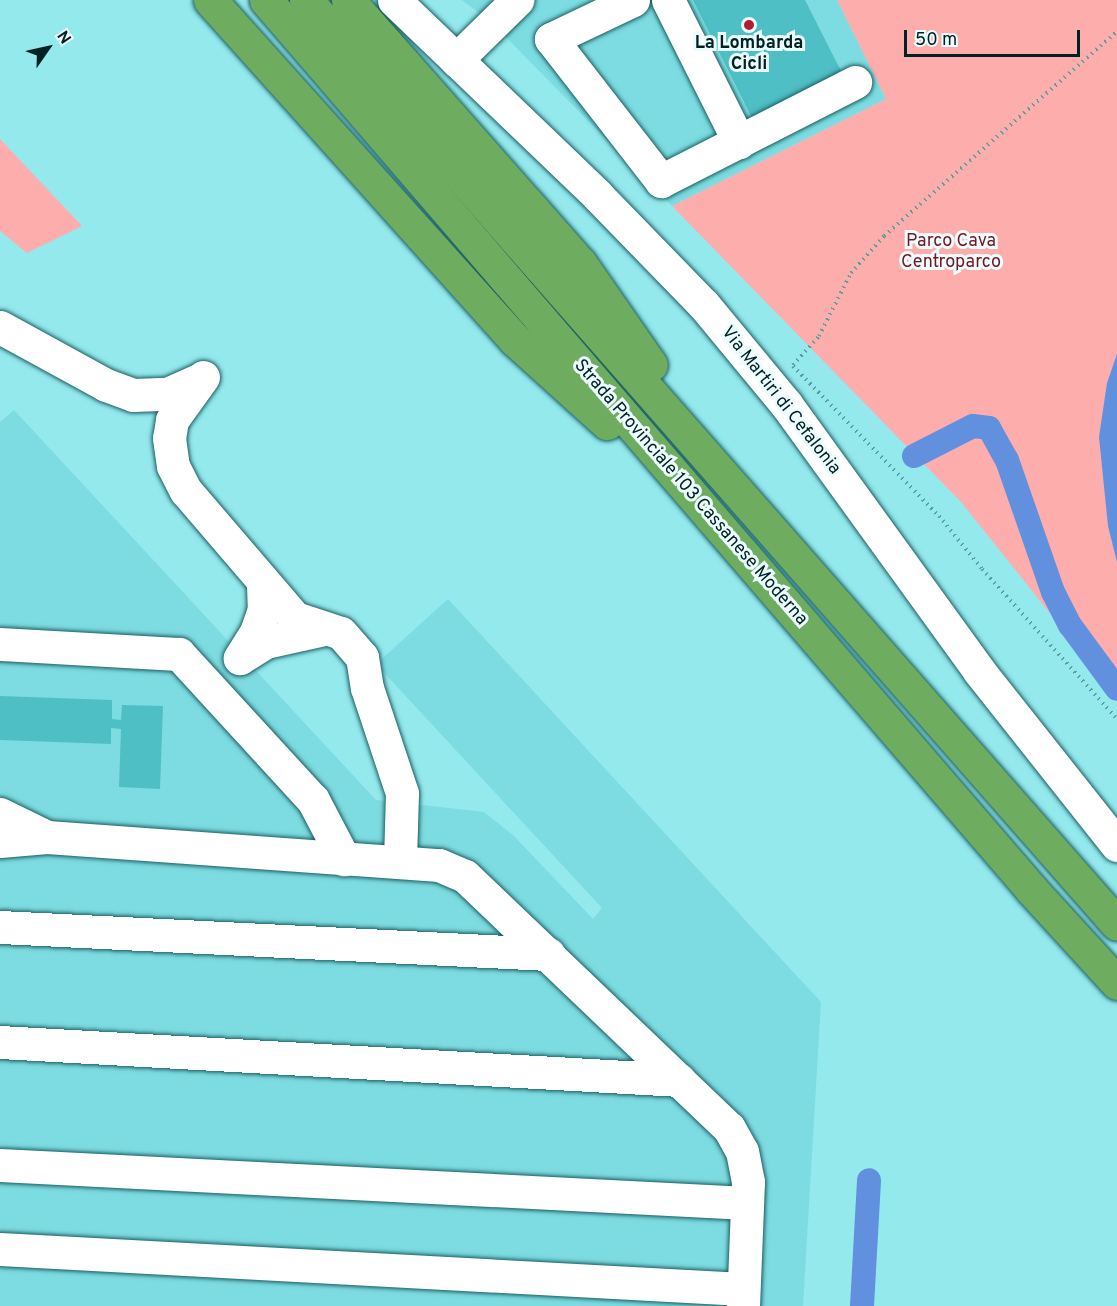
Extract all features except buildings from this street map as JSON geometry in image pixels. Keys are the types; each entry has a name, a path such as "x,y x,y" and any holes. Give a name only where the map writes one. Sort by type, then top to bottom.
{"highway":[{"path":"210,0 515,340 700,506"},
{"name":"Strada Provinciale 103 Cassanese Moderna","path":"266,0 700,506 1117,983"},
{"name":"Strada Provinciale 103 Cassanese Moderna","path":"306,0 730,480 1117,924"},
{"path":"348,0 580,263 730,480"}],"street":[{"name":"Via Martiri di Cefalonia","path":"394,0 597,195 704,305 813,440 979,671 1117,845"},
{"path":"456,60 517,0"},
{"path":"633,0 551,39 661,182 855,82"},
{"path":"668,0 739,141"},
{"path":"0,327 106,385 133,394 167,394 208,373 172,420 169,438 173,466 186,491 263,585 295,618 341,633 362,657 367,688 402,793 400,862"},
{"path":"263,585 264,609 256,632 240,658 266,642 324,629"},
{"path":"0,644 178,654 313,800 344,858"},
{"path":"0,814 47,837"},
{"path":"0,841 47,837 400,862 439,865 465,876 729,1128 742,1151 747,1203 743,1298 0,1249"},
{"path":"0,927 548,954"},
{"path":"0,1042 679,1080"},
{"path":"0,1165 747,1203"}],"path":[{"path":"1117,31 884,236 851,273 819,336 793,365 939,516 982,569 1117,719"}],"shaded area":[{"path":"462,0 837,0 886,99 672,206 492,23"},
{"path":"1117,354 1117,562 1108,526 1099,437 1107,383"},
{"path":"14,410 376,800 484,812 514,836 593,919 602,908 376,664 448,599 821,1002 803,1306 0,1306 0,422"}],"green space":[{"name":"Parco Cava Centroparco","path":"837,0 1117,0 1117,697 961,502 672,206 886,99"},
{"path":"0,139 82,226 27,253 0,231"}],"waterway":[{"path":"914,456 973,426 989,428 1007,460 1053,592 1070,625 1117,689"},
{"path":"862,1306 869,1180"}],"place":[{"name":"La Lombarda Cicli","path":"749,25"}]}
